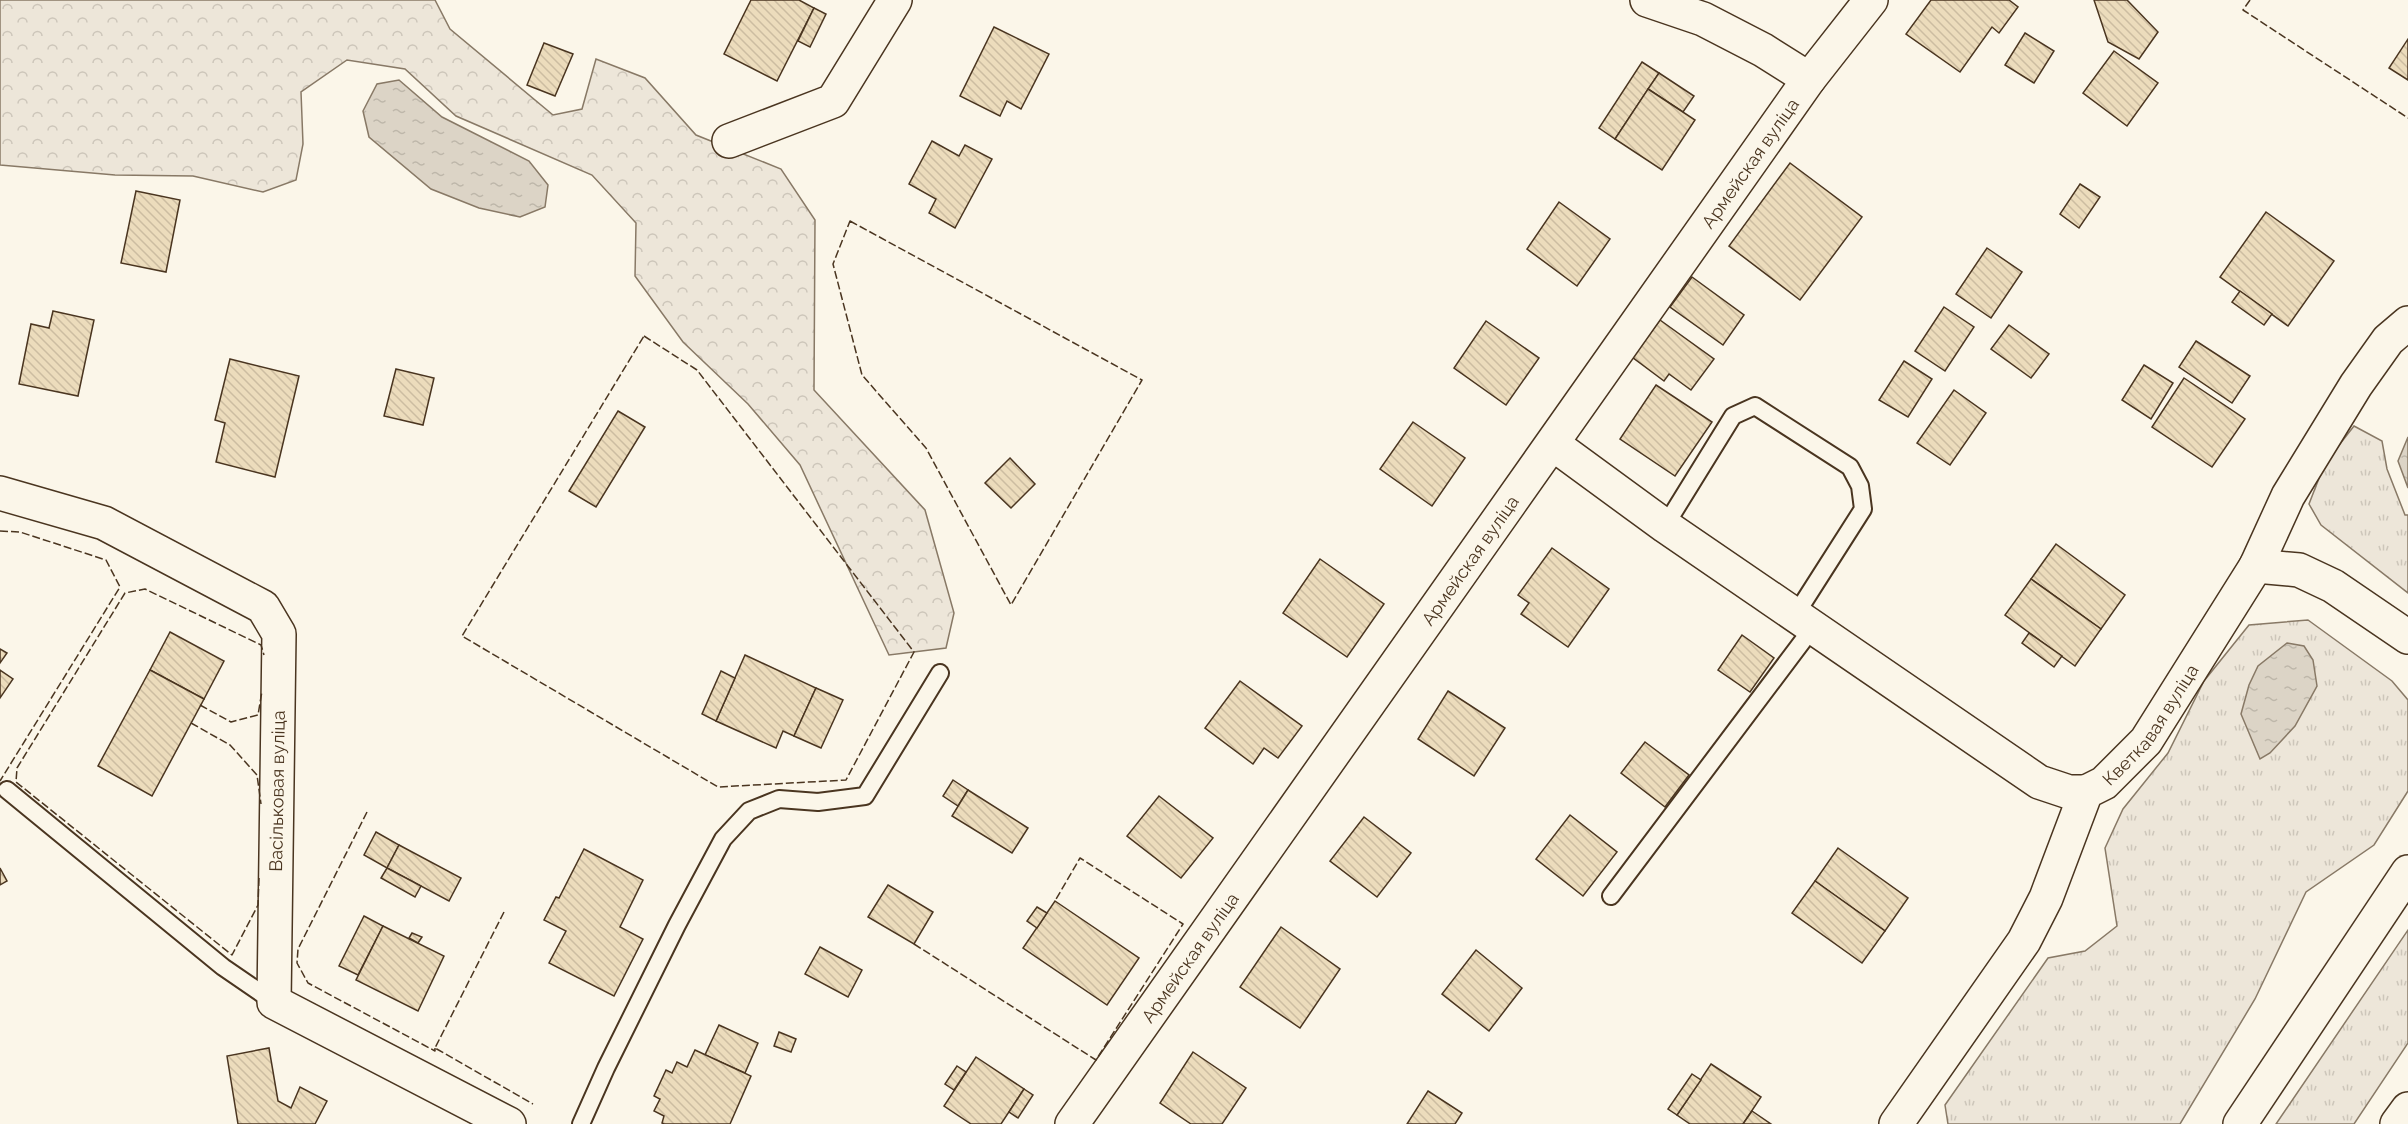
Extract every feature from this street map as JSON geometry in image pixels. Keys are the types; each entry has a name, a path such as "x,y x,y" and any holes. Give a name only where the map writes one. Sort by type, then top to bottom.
{"street":[{"path":"729,141 833,101 895,0"},
{"path":"1647,0 1703,19 1763,50 1809,79"},
{"name":"Армейская вуліца","path":"1072,1124 1809,79 1871,0"},
{"name":"Кветкавая вуліца","path":"1896,1124 2024,940 2046,898 2086,792 2104,783 2146,741 2256,566 2288,496 2356,385 2388,340 2408,323"},
{"path":"1553,444 1665,526 2039,782 2068,792 2086,792"},
{"name":"Васільковая вуліца","path":"0,493 104,523 262,607 279,634 273,1002"},
{"path":"2256,566 2299,570 2333,586 2408,637"},
{"path":"2240,1124 2408,873"},
{"path":"273,1002 509,1124"},
{"path":"2397,1124 2408,1108"}],"lane":[{"path":"1611,896 1805,620 1863,509 1860,486 1850,466 1755,406 1733,416 1665,526"},
{"path":"581,1124 676,925 723,840 749,811 779,799 818,802 865,796 940,673"},
{"path":"7,790 223,967 273,1002"}],"green space":[{"path":"0,0 435,0 450,29 553,115 582,109 596,59 645,78 696,135 781,169 815,220 814,390 925,510 954,613 946,648 889,655 800,465 748,404 683,342 635,276 636,223 592,175 456,116 405,69 347,60 301,92 303,144 296,180 263,192 193,176 115,175 0,165"},
{"path":"2354,426 2382,441 2387,469 2405,515 2408,515 2408,593 2321,525 2309,504 2325,463"},
{"path":"2308,620 2392,681 2408,700 2408,791 2374,845 2306,892 2255,999 2180,1124 1948,1124 1945,1105 2048,958 2085,951 2117,926 2105,848 2123,809 2168,753 2204,681 2249,625"},
{"path":"2408,930 2408,1043 2354,1124 2276,1124"}],"water":[{"path":"399,80 442,117 529,161 548,185 545,207 520,217 479,208 431,189 369,137 363,111 377,84"},
{"path":"2408,437 2408,488 2398,461"},
{"path":"2287,643 2304,646 2313,660 2317,686 2295,726 2270,753 2260,759 2241,714 2249,685 2258,666"}],"building":[{"path":"751,0 799,0 814,8 777,81 724,54"},
{"path":"1931,0 2009,0 2018,7 1999,33 1992,27 1960,72 1906,34"},
{"path":"2094,0 2127,0 2158,32 2139,59 2108,42"},
{"path":"814,8 826,14 810,47 798,41"},
{"path":"994,27 1049,54 1021,109 1007,101 1000,116 960,96"},
{"path":"2025,33 2054,51 2034,83 2005,65"},
{"path":"2408,39 2408,80 2389,68"},
{"path":"544,43 573,54 555,96 527,85"},
{"path":"2114,51 2158,83 2127,126 2083,93"},
{"path":"1642,62 1659,73 1615,139 1599,128"},
{"path":"1659,73 1694,96 1683,112 1648,89"},
{"path":"1648,89 1695,120 1662,170 1615,139"},
{"path":"932,141 959,156 965,145 992,159 955,228 929,213 936,199 909,184"},
{"path":"1790,163 1862,217 1800,300 1729,246"},
{"path":"2080,184 2100,197 2079,228 2060,214"},
{"path":"136,191 180,200 166,272 121,263"},
{"path":"1559,202 1610,239 1577,286 1527,249"},
{"path":"2266,212 2334,261 2288,326 2220,277"},
{"path":"1987,248 2022,272 1991,318 1956,294"},
{"path":"1692,277 1744,315 1723,345 1670,307"},
{"path":"2240,291 2272,314 2264,325 2232,302"},
{"path":"1944,307 1974,327 1945,371 1915,351"},
{"path":"53,311 94,320 78,396 19,384 31,324 49,328"},
{"path":"1660,320 1714,359 1691,390 1669,374 1664,381 1632,357"},
{"path":"1486,321 1539,358 1506,405 1454,368"},
{"path":"2009,325 2049,354 2031,378 1991,349"},
{"path":"2196,341 2250,376 2232,403 2179,367"},
{"path":"230,359 299,376 275,477 216,462 225,423 215,420"},
{"path":"1904,361 1932,379 1908,417 1879,400"},
{"path":"2144,365 2173,383 2151,419 2122,400"},
{"path":"396,369 434,378 423,425 384,416"},
{"path":"2184,378 2245,419 2212,467 2152,427"},
{"path":"1656,385 1712,422 1675,476 1620,439"},
{"path":"1954,390 1986,413 1950,465 1917,443"},
{"path":"618,411 645,427 596,507 569,491"},
{"path":"1413,422 1465,458 1432,506 1380,469"},
{"path":"1010,458 1035,484 1011,508 985,483"},
{"path":"2056,544 2125,595 2101,629 2031,579"},
{"path":"1552,548 1609,589 1568,647 1521,614 1529,603 1518,595"},
{"path":"1320,559 1384,604 1347,657 1283,613"},
{"path":"2031,579 2101,629 2075,666 2005,615"},
{"path":"170,632 224,661 204,699 150,670"},
{"path":"2029,633 2062,656 2054,667 2022,643"},
{"path":"1742,635 1774,658 1750,692 1718,670"},
{"path":"0,649 7,653 0,663"},
{"path":"745,655 816,688 794,736 783,731 776,748 716,721"},
{"path":"0,670 13,679 0,698"},
{"path":"150,670 204,699 152,796 98,766"},
{"path":"721,671 735,678 716,721 702,714"},
{"path":"1240,681 1302,726 1278,758 1264,748 1253,764 1205,728"},
{"path":"816,688 843,700 821,748 794,736"},
{"path":"1448,691 1505,728 1474,776 1418,739"},
{"path":"1645,742 1689,775 1665,807 1621,773"},
{"path":"953,780 968,790 958,806 943,796"},
{"path":"968,790 1028,828 1012,853 952,816"},
{"path":"1159,796 1213,838 1181,878 1127,836"},
{"path":"1570,815 1617,852 1583,896 1536,859"},
{"path":"1364,817 1411,853 1377,897 1330,861"},
{"path":"376,832 399,845 387,868 364,855"},
{"path":"399,845 461,878 449,901 387,868"},
{"path":"1838,848 1908,898 1885,931 1815,881"},
{"path":"584,849 643,880 620,927 643,939 614,996 549,963 566,931 544,920 556,897 559,898"},
{"path":"0,868 7,881 0,885"},
{"path":"387,868 421,886 415,897 381,878"},
{"path":"1815,881 1885,931 1862,963 1792,913"},
{"path":"888,885 933,912 914,944 868,917"},
{"path":"1055,901 1139,958 1107,1005 1023,948"},
{"path":"1037,907 1047,913 1037,928 1027,921"},
{"path":"364,916 383,926 358,975 339,966"},
{"path":"383,926 444,956 418,1011 356,980"},
{"path":"1281,927 1340,969 1300,1028 1240,987"},
{"path":"412,933 422,937 418,943 409,938"},
{"path":"820,947 862,970 848,997 805,974"},
{"path":"1476,950 1522,988 1489,1031 1442,994"},
{"path":"719,1025 758,1043 745,1073 705,1055"},
{"path":"779,1032 796,1039 791,1052 774,1046"},
{"path":"269,1048 278,1101 291,1108 300,1087 327,1101 315,1124 238,1124 227,1056"},
{"path":"695,1050 751,1076 730,1124 664,1124 662,1123 664,1116 654,1111 660,1099 654,1096 666,1070 672,1073 677,1062 687,1067"},
{"path":"1193,1052 1246,1088 1222,1124 1191,1124 1160,1103"},
{"path":"976,1057 1024,1089 1001,1124 971,1124 944,1106"},
{"path":"1711,1064 1761,1097 1743,1124 1690,1124 1677,1115"},
{"path":"957,1066 966,1072 954,1090 945,1084"},
{"path":"1692,1074 1701,1080 1677,1115 1668,1109"},
{"path":"1024,1089 1033,1095 1018,1118 1009,1112"},
{"path":"1428,1091 1462,1113 1455,1124 1407,1124"},
{"path":"1752,1111 1771,1124 1743,1124"}],"fence":[{"path":"2250,0 2243,10 2408,118"},
{"path":"850,221 1142,380 1011,605 926,448 862,375 833,264 850,221"},
{"path":"644,336 697,370 914,652 846,780 718,787 462,636 644,336"},
{"path":"0,531 20,532 106,560 120,587 0,781"},
{"path":"259,878 258,905 232,955 16,782 17,768 125,593 145,589 261,645 264,655"},
{"path":"200,705 231,722 258,715 262,691"},
{"path":"191,723 230,745 257,775 261,804"},
{"path":"367,812 298,949 297,963 308,983 435,1051 435,1048"},
{"path":"914,944 1096,1060 1183,924 1080,858 1055,901"},
{"path":"504,912 435,1048 533,1104"}]}
